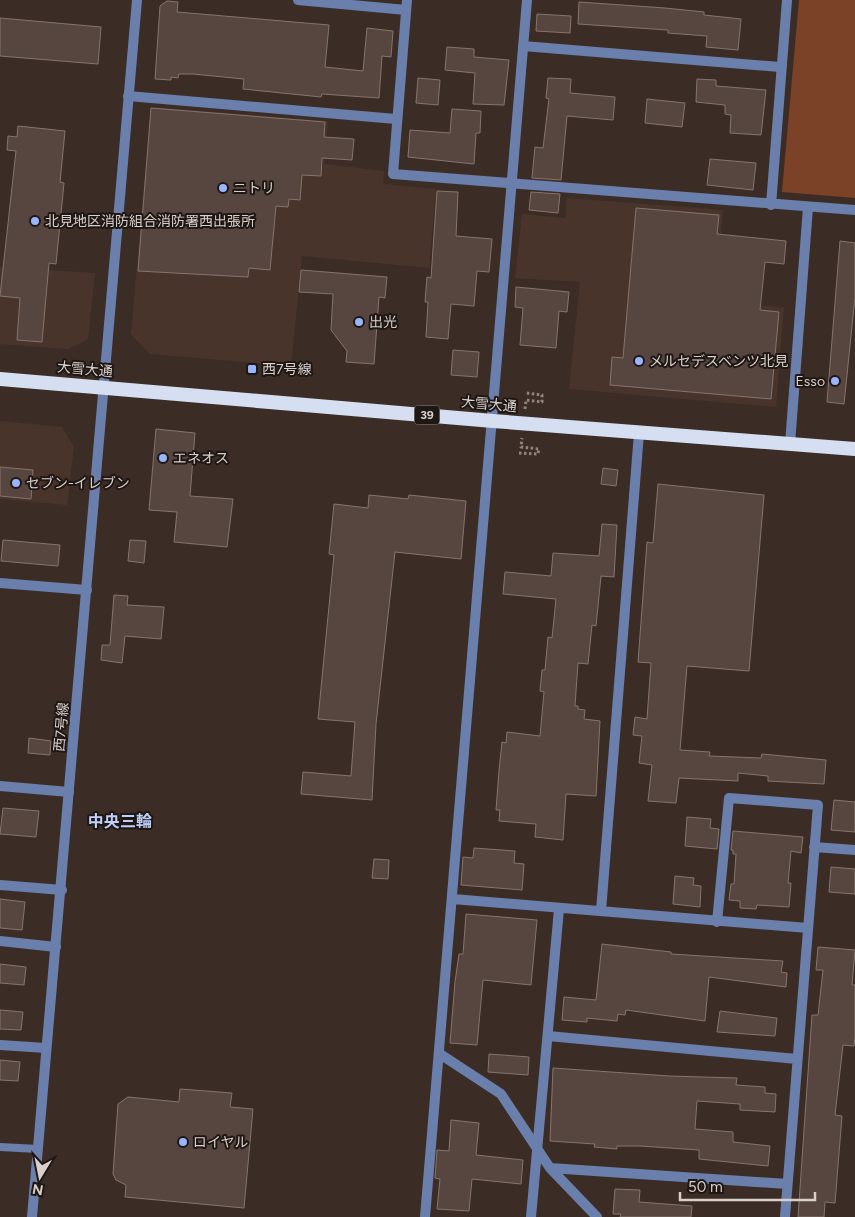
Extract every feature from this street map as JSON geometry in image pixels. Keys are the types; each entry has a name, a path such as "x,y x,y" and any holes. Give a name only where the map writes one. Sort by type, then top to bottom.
{"highway":[{"name":"大雪大通","path":"0,379 639,433 855,449"}],"street":[{"name":"西7号線","path":"32,1217 62,890 137,0"},
{"path":"298,0 407,5 396,119 393,174 855,210"},
{"path":"425,1217 527,0"},
{"path":"771,204 786,0"},
{"path":"524,46 780,67"},
{"path":"128,96 396,119"},
{"path":"790,444 808,207"},
{"path":"601,911 639,433"},
{"path":"0,583 87,590"},
{"path":"0,786 69,792"},
{"path":"717,922 729,798 818,805 785,1217"},
{"path":"814,847 855,850"},
{"path":"0,885 62,890"},
{"path":"453,899 808,928"},
{"path":"531,1217 559,909"},
{"path":"0,941 56,947"},
{"path":"548,1036 797,1059"},
{"path":"0,1045 46,1048"},
{"path":"440,1054 501,1094 550,1168 597,1217"},
{"path":"550,1168 787,1184"}],"lane":[{"path":"0,1146 38,1149"}],"path":[{"path":"526,393 542,395 542,402 526,400"},
{"path":"518,452 538,454 539,449 521,447"}],"shaded area":[{"path":"799,0 855,0 855,198 782,192"},
{"path":"151,107 328,121 324,164 384,171 383,184 436,189 429,268 302,256 291,366 150,354 131,334"},
{"path":"567,198 723,210 715,303 784,307 776,407 569,389 580,282 515,278 522,214 565,218"},
{"path":"0,267 95,273 88,339 68,349 0,344"},
{"path":"0,421 62,427 74,447 67,505 0,499"}],"building":[{"path":"167,1 178,2 177,12 329,25 325,67 363,71 367,28 393,31 391,57 382,56 379,98 322,94 321,97 243,89 244,79 193,74 179,74 178,78 171,77 171,80 155,79 160,6"},
{"path":"579,2 704,12 704,15 741,19 738,50 706,47 707,36 668,33 668,30 578,24"},
{"path":"537,14 571,16 570,33 536,31"},
{"path":"0,18 101,27 98,64 0,56"},
{"path":"447,47 474,49 474,57 509,60 504,105 473,104 475,73 445,70"},
{"path":"418,78 440,80 438,105 416,103"},
{"path":"548,78 571,79 570,93 615,97 613,120 567,116 561,180 532,178 535,147 543,148 549,99 546,98"},
{"path":"697,79 716,80 716,86 766,90 761,135 730,133 731,115 725,114 725,105 696,102"},
{"path":"647,99 685,103 682,127 645,123"},
{"name":"ニトリ","path":"151,108 325,122 324,137 354,139 352,160 322,158 321,176 302,175 300,200 289,199 288,207 276,206 270,270 249,268 248,277 138,271"},
{"path":"452,109 481,111 480,133 476,133 474,164 408,157 410,130 450,133"},
{"path":"18,126 65,131 60,182 64,183 56,264 49,263 42,342 17,340 20,298 0,296 16,151 7,150 8,136 17,137"},
{"path":"710,159 756,163 753,190 707,185"},
{"path":"437,191 458,192 456,236 492,239 489,272 477,271 474,306 451,304 448,339 426,337 428,302 425,302 427,277 431,278"},
{"path":"531,192 560,194 558,213 529,210"},
{"path":"636,208 719,215 717,234 786,241 784,264 765,262 760,310 779,312 771,399 610,385 612,357 623,358"},
{"path":"840,241 855,243 855,297 844,404 827,402"},
{"path":"301,270 387,277 385,298 379,297 374,364 346,362 347,351 331,330 333,294 299,292"},
{"path":"516,287 569,292 567,312 559,311 556,348 520,345 523,308 515,307"},
{"path":"453,350 479,352 477,377 451,375"},
{"path":"156,429 195,433 190,496 233,499 227,547 174,542 177,512 149,510"},
{"name":"セブン-イレブン","path":"0,467 33,470 31,499 0,496"},
{"path":"603,468 618,470 616,486 601,484"},
{"path":"658,484 764,495 749,671 687,666 680,750 710,752 709,756 761,758 762,754 826,760 824,784 768,781 768,776 738,773 738,781 679,778 676,803 648,801 652,765 639,763 642,736 633,735 635,717 647,719 651,663 638,662 647,542 653,543"},
{"path":"369,495 408,499 409,495 466,501 461,559 395,552 376,724 372,800 301,794 303,772 351,776 355,722 318,719 334,555 329,554 334,504 368,508"},
{"path":"602,524 617,525 614,577 601,576 596,626 592,625 588,664 578,663 575,706 578,706 578,709 585,710 584,719 600,721 596,796 566,794 563,840 535,837 536,824 499,821 500,810 496,810 499,771 502,742 506,743 507,732 540,736 544,692 540,691 542,670 545,670 548,637 552,638 556,599 503,594 505,572 551,576 553,553 599,556"},
{"path":"3,540 60,545 58,566 1,561"},
{"path":"130,540 146,541 144,563 128,561"},
{"path":"114,595 128,596 127,605 164,607 161,639 125,636 122,663 101,660 102,645 110,645"},
{"path":"29,738 51,741 50,755 28,753"},
{"path":"834,800 855,802 855,832 831,830"},
{"path":"3,808 39,811 36,837 0,834"},
{"path":"687,817 711,819 710,828 719,829 717,849 685,846"},
{"path":"733,831 803,837 801,853 791,851 788,883 791,883 789,907 757,905 756,909 740,908 740,901 729,900 731,884 734,884 736,854 733,854 733,850 731,850"},
{"path":"474,848 515,851 514,863 524,864 522,890 461,885 463,857 473,858"},
{"path":"374,859 389,860 388,879 372,878"},
{"path":"831,867 855,869 855,894 829,892"},
{"path":"675,876 694,878 693,885 701,886 700,907 673,904"},
{"path":"0,899 25,902 22,930 0,928"},
{"path":"466,914 537,920 531,985 483,980 477,1045 450,1043 455,982 459,954 463,954"},
{"path":"602,944 671,952 671,954 783,961 781,972 787,973 786,987 709,977 705,1021 626,1010 625,1015 618,1014 617,1021 587,1018 587,1022 562,1020 564,997 596,1000"},
{"path":"818,947 855,950 852,985 855,985 855,1037 854,1046 843,1045 835,1115 842,1116 835,1203 825,1202 824,1217 798,1217 812,1015 818,1015 823,970 816,970"},
{"path":"0,964 26,967 24,985 0,983"},
{"path":"0,1010 23,1012 21,1030 0,1029"},
{"path":"720,1011 777,1018 775,1036 717,1032"},
{"path":"489,1054 529,1057 528,1075 488,1072"},
{"path":"0,1060 20,1062 18,1081 0,1080"},
{"path":"553,1068 669,1076 737,1078 736,1085 765,1087 765,1093 776,1094 775,1112 740,1110 740,1104 697,1101 695,1129 733,1132 733,1142 770,1146 768,1166 699,1159 699,1150 640,1146 617,1146 617,1149 594,1147 595,1144 550,1141"},
{"name":"ロイヤル","path":"180,1089 232,1093 230,1107 253,1109 244,1208 125,1197 126,1185 116,1180 113,1174 118,1104 128,1097 179,1102"},
{"path":"451,1120 479,1123 476,1155 523,1160 521,1184 472,1179 469,1211 437,1209 440,1179 435,1178 437,1150 449,1151"},
{"path":"615,1189 640,1190 639,1202 692,1206 691,1217 620,1217 621,1214 613,1214"}],"place":[{"name":"ニトリ","path":"223,188"},
{"name":"北見地区消防組合消防署西出張所","path":"35,221"},
{"name":"出光","path":"359,322"},
{"name":"メルセデスベンツ北見","path":"639,361"},
{"name":"西7号線","path":"252,369"},
{"name":"Esso","path":"835,381"},
{"name":"エネオス","path":"163,458"},
{"name":"セブン-イレブン","path":"16,483"},
{"name":"ロイヤル","path":"183,1142"}],"district":[{"name":"中央三輪","path":"120,821"}]}
